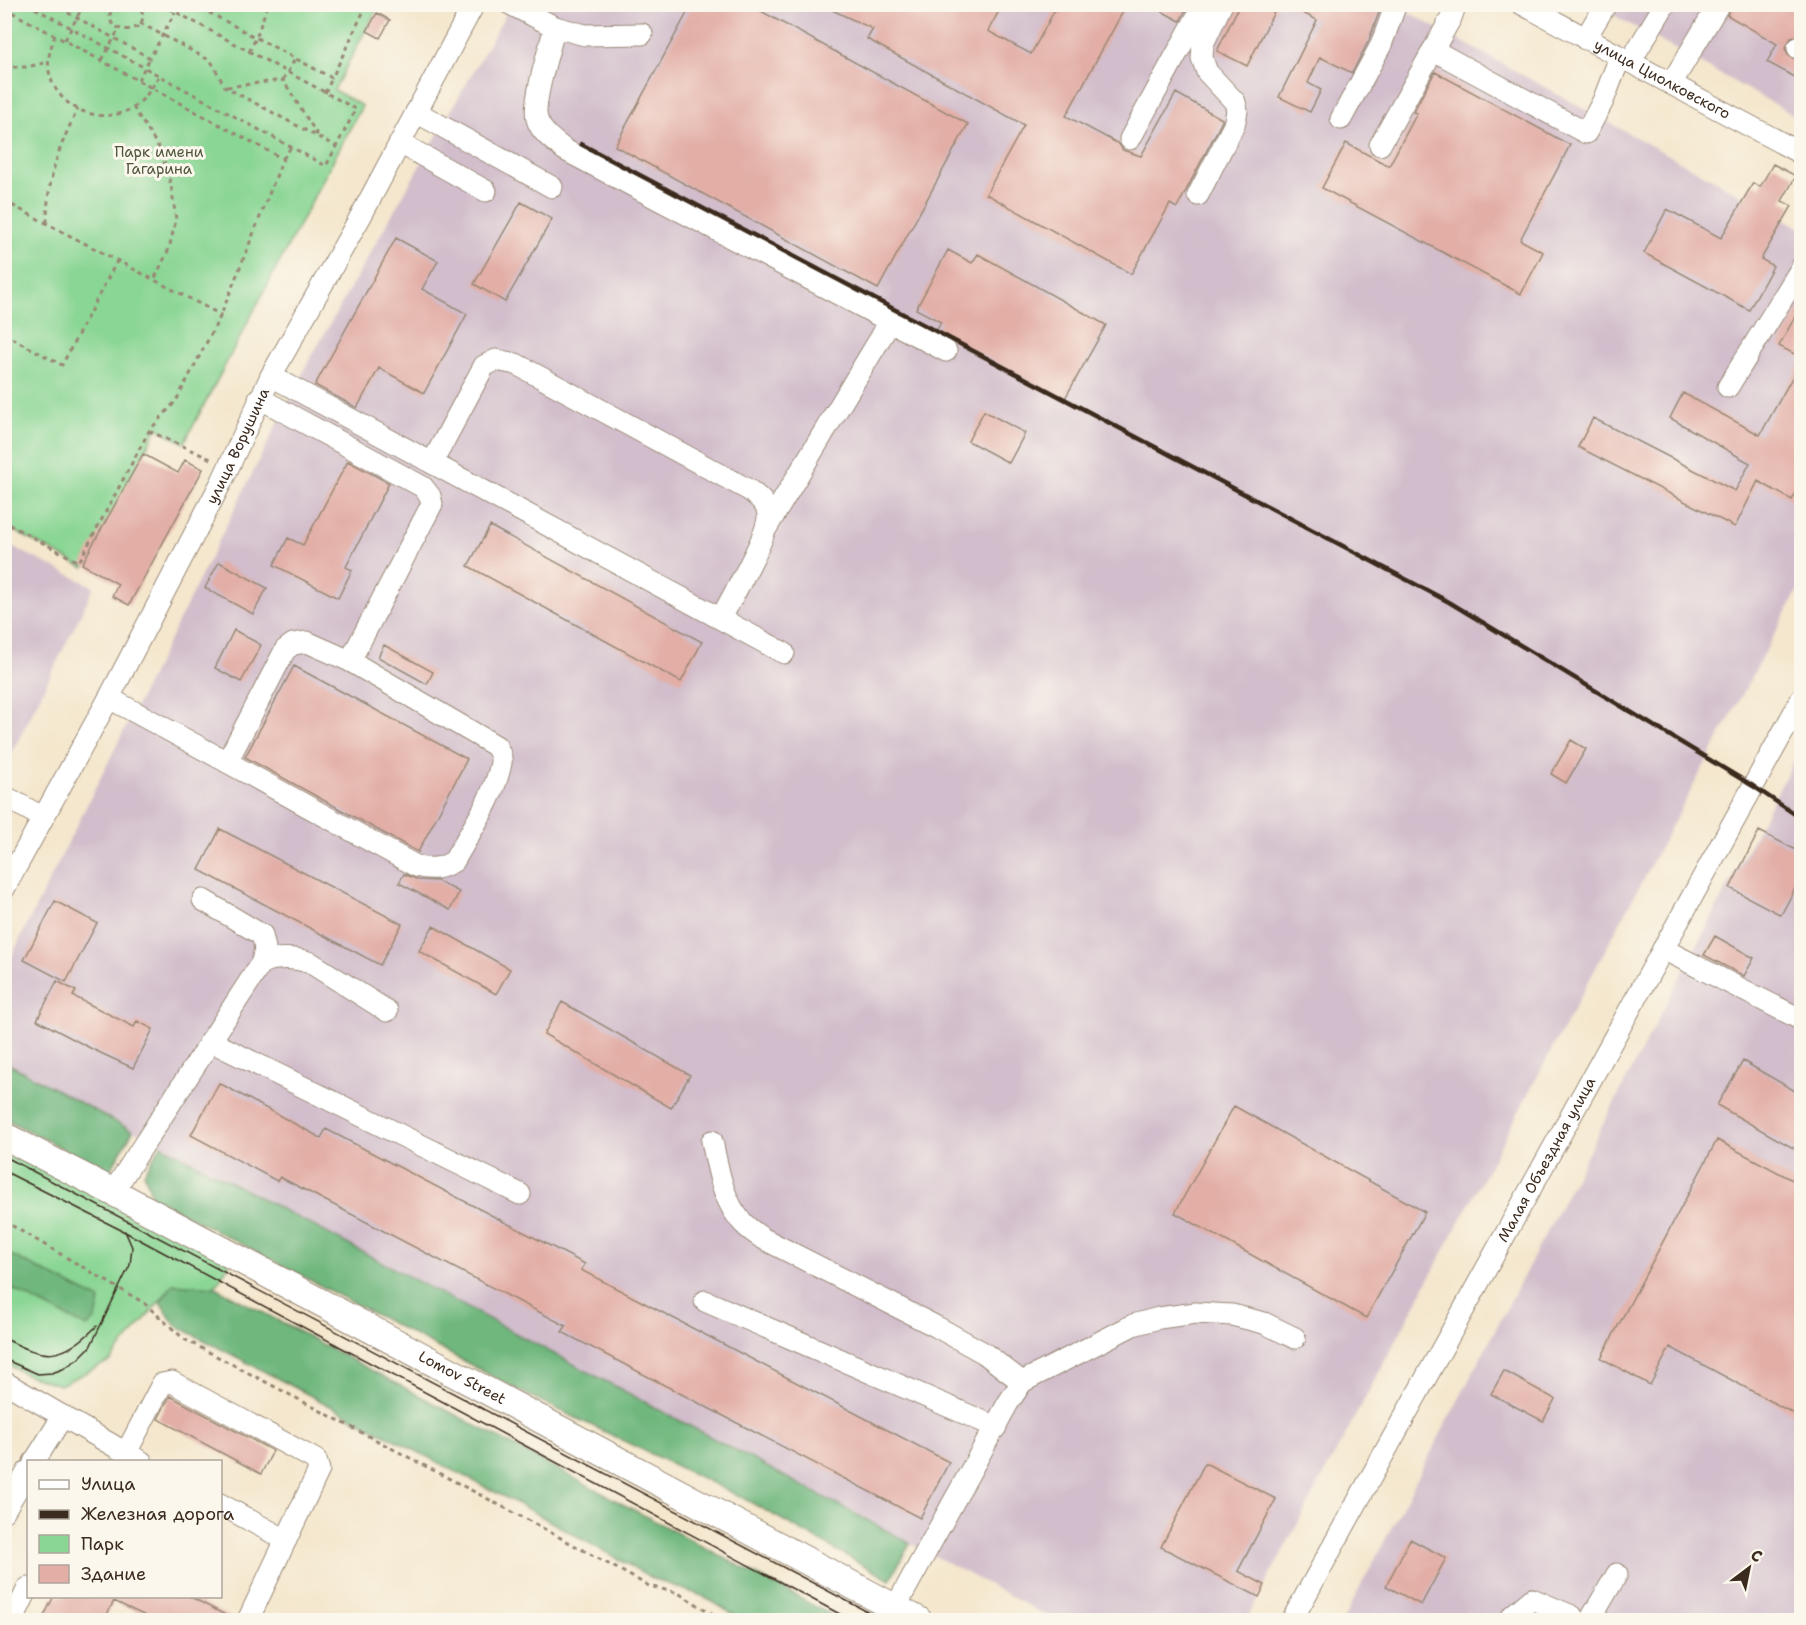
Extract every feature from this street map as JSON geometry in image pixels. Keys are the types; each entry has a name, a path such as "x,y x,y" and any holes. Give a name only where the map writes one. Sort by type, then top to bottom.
{"main road":[{"name":"Lomov Street","path":"4,1136 907,1614"}],"street":[{"name":"улица Ворушина","path":"4,889 109,698 228,467 271,376 474,4"},
{"path":"510,4 555,27 585,35 642,34"},
{"path":"1130,140 1204,4"},
{"path":"1198,195 1234,125 1237,111 1235,102 1207,72 1202,58 1203,44 1222,4"},
{"path":"1341,119 1381,45 1396,4"},
{"path":"1380,145 1456,4"},
{"name":"улица Циолковского","path":"1522,4 1547,10 1585,39 1802,154"},
{"path":"1585,39 1606,4"},
{"path":"1433,50 1586,133 1625,60 1665,4"},
{"path":"1671,84 1719,4"},
{"path":"555,27 539,88 537,118 548,137 565,150 946,351"},
{"path":"416,112 552,187"},
{"path":"400,143 486,191"},
{"path":"1728,387 1802,267"},
{"path":"721,618 766,529 890,322"},
{"path":"432,463 484,366 496,360 516,364 749,490 762,500 769,513 766,529"},
{"path":"271,376 784,653"},
{"path":"260,398 423,487 430,496 432,504 350,661"},
{"path":"109,698 416,866 430,870 444,867 454,861 487,802 501,762 501,755 496,746 350,661 307,642 293,644 285,650 227,762"},
{"name":"Малая Объездная улица","path":"1292,1620 1802,698"},
{"path":"6,800 42,817"},
{"path":"113,1192 262,962 265,948 262,935 203,900"},
{"path":"1663,949 1802,1020"},
{"path":"262,962 298,958 311,963 387,1011"},
{"path":"210,1041 520,1194"},
{"path":"712,1141 719,1177 731,1206 743,1224 762,1238 937,1326 984,1353 1022,1382"},
{"path":"705,1301 996,1427"},
{"path":"907,1614 996,1427 1022,1382 1133,1325 1159,1318 1196,1313 1232,1315 1264,1323 1295,1338"},
{"path":"4,1382 134,1457 162,1384 172,1382 316,1460 319,1470 248,1620"},
{"path":"35,1460 63,1416"},
{"path":"4,1511 27,1473"},
{"path":"222,1505 286,1540"},
{"path":"1590,1620 1617,1574"},
{"path":"17,1620 16,1613 27,1590"},
{"path":"1510,1620 1532,1599 1572,1616 1574,1620"}],"path":[{"path":"27,4 326,166 356,109 161,4"},
{"path":"52,4 150,58"},
{"path":"65,40 84,4"},
{"path":"106,4 114,6 111,12 112,22 119,29 128,31 140,23 142,12 138,4"},
{"path":"193,4 332,78"},
{"path":"249,52 268,4"},
{"path":"325,93 367,4"},
{"path":"4,8 283,159"},
{"path":"138,80 175,12"},
{"path":"140,23 211,61 225,87 336,147"},
{"path":"102,60 119,29"},
{"path":"55,35 48,53 49,72 56,90 69,104 86,114 105,116 124,112 140,102 159,76"},
{"path":"283,80 295,58"},
{"path":"4,68 26,67 49,62"},
{"path":"225,87 283,80"},
{"path":"283,80 319,138"},
{"path":"133,107 161,151 171,185 176,219 170,249 154,280"},
{"path":"47,223 47,197 53,167 63,137 78,109"},
{"path":"4,522 79,562 149,431 176,401 221,315 283,159 291,147"},
{"path":"4,201 221,315"},
{"path":"4,334 62,365 117,261"},
{"path":"149,431 228,467"},
{"path":"4,1221 144,1303 184,1339 649,1586 678,1593 723,1620"}],"shaded area":[{"path":"511,5 1395,5 1801,228 1801,585 1246,1620 1055,1620 5,1062 4,971 305,368"},
{"path":"1595,5 1801,5 1801,119"},
{"path":"5,543 94,587 5,767"},
{"path":"1801,747 1801,1620 1343,1620"}],"green space":[{"name":"Парк имени Гагарина","path":"5,5 379,5 334,90 362,106 184,443 157,428 84,568 5,526"},
{"path":"5,1062 133,1131 109,1172 5,1119"},
{"path":"5,1144 230,1263 215,1287 173,1285 110,1361 60,1385 27,1375 5,1363"},
{"path":"161,1145 910,1543 890,1580 743,1498 526,1394 152,1197 144,1173"},
{"path":"5,1252 100,1300 96,1318 87,1327 5,1285"},
{"path":"173,1284 215,1287 841,1620 742,1620 705,1597 654,1579 535,1513 175,1325 160,1302"}],"building":[{"path":"692,4 748,4 968,124 878,289 615,146"},
{"path":"819,4 992,4 1000,9 988,31 1031,54 1058,4 1127,4 1066,116 1119,144 1123,150 1141,156 1176,93 1222,121 1177,208 1170,204 1131,274 986,194 1024,125 867,39 873,29"},
{"path":"1148,4 1189,4 1180,21"},
{"path":"1240,4 1278,4 1247,66 1217,51"},
{"path":"1285,4 1382,4 1369,40 1352,73 1320,57 1308,83 1321,90 1310,112 1279,97 1317,20"},
{"path":"1732,4 1802,4 1802,36 1791,38 1785,48 1788,55 1802,63 1802,81 1767,62 1777,44 1727,15"},
{"path":"377,13 390,20 380,38 367,31"},
{"path":"1435,72 1570,145 1520,240 1543,252 1521,294 1322,188 1346,143 1389,166 1417,113 1413,112"},
{"path":"1773,164 1796,176 1782,201 1792,206 1761,259 1773,266 1749,310 1644,253 1667,209 1721,238 1753,183 1760,187"},
{"path":"521,202 552,219 505,302 474,284"},
{"path":"396,238 438,261 422,289 467,314 424,393 379,368 357,408 315,385"},
{"path":"948,250 972,263 978,254 1106,325 1064,400 937,330 941,322 916,309"},
{"path":"1802,304 1802,358 1779,346"},
{"path":"1802,360 1802,483 1792,500 1758,481 1735,527 1578,447 1593,418 1735,491 1750,463 1670,418 1683,393 1760,435"},
{"path":"984,411 1025,433 1009,463 968,441"},
{"path":"143,454 178,473 185,460 203,469 129,605 112,596 118,584 82,564"},
{"path":"348,461 389,483 346,567 352,570 338,598 274,565 288,538 303,545"},
{"path":"490,526 702,642 681,682 468,566"},
{"path":"219,562 267,588 253,614 205,588"},
{"path":"234,630 261,645 241,682 215,668"},
{"path":"384,645 433,672 427,684 378,657"},
{"path":"294,666 467,759 418,852 245,757"},
{"path":"1571,740 1586,749 1566,783 1551,774"},
{"path":"220,829 402,924 380,965 199,870"},
{"path":"1759,831 1802,853 1802,875 1781,915 1730,888"},
{"path":"404,874 419,880 438,881 459,892 450,910 399,883"},
{"path":"55,901 97,923 66,982 24,960"},
{"path":"433,926 510,969 496,994 419,951"},
{"path":"1715,936 1754,958 1744,976 1704,955"},
{"path":"57,981 76,991 73,996 134,1027 137,1021 153,1029 133,1068 37,1020"},
{"path":"562,1002 690,1075 671,1108 544,1034"},
{"path":"1743,1061 1802,1095 1802,1153 1717,1105"},
{"path":"219,1083 321,1138 326,1129 585,1264 581,1270 949,1462 920,1518 562,1332 566,1326 280,1177 277,1181 191,1135"},
{"path":"1234,1106 1425,1212 1366,1318 1175,1213"},
{"path":"1717,1140 1802,1185 1802,1418 1670,1347 1650,1385 1601,1358"},
{"path":"1504,1371 1555,1399 1543,1421 1491,1394"},
{"path":"170,1396 273,1451 261,1474 158,1419"},
{"path":"1205,1463 1276,1499 1238,1571 1265,1585 1259,1597 1161,1547"},
{"path":"1410,1539 1446,1558 1421,1605 1386,1586"},
{"path":"53,1598 193,1598 235,1620 154,1620 114,1601 104,1620 42,1620"}],"tram line":[{"path":"4,1156 883,1620"},
{"path":"4,1171 127,1233 851,1620"},
{"path":"4,1359 38,1374 52,1373 78,1359 90,1347 130,1265 132,1247 125,1231"},
{"path":"4,1338 32,1351 54,1353 64,1351 74,1345 97,1326"}],"railway":[{"path":"581,144 1449,602 1753,786 1802,819"}]}
